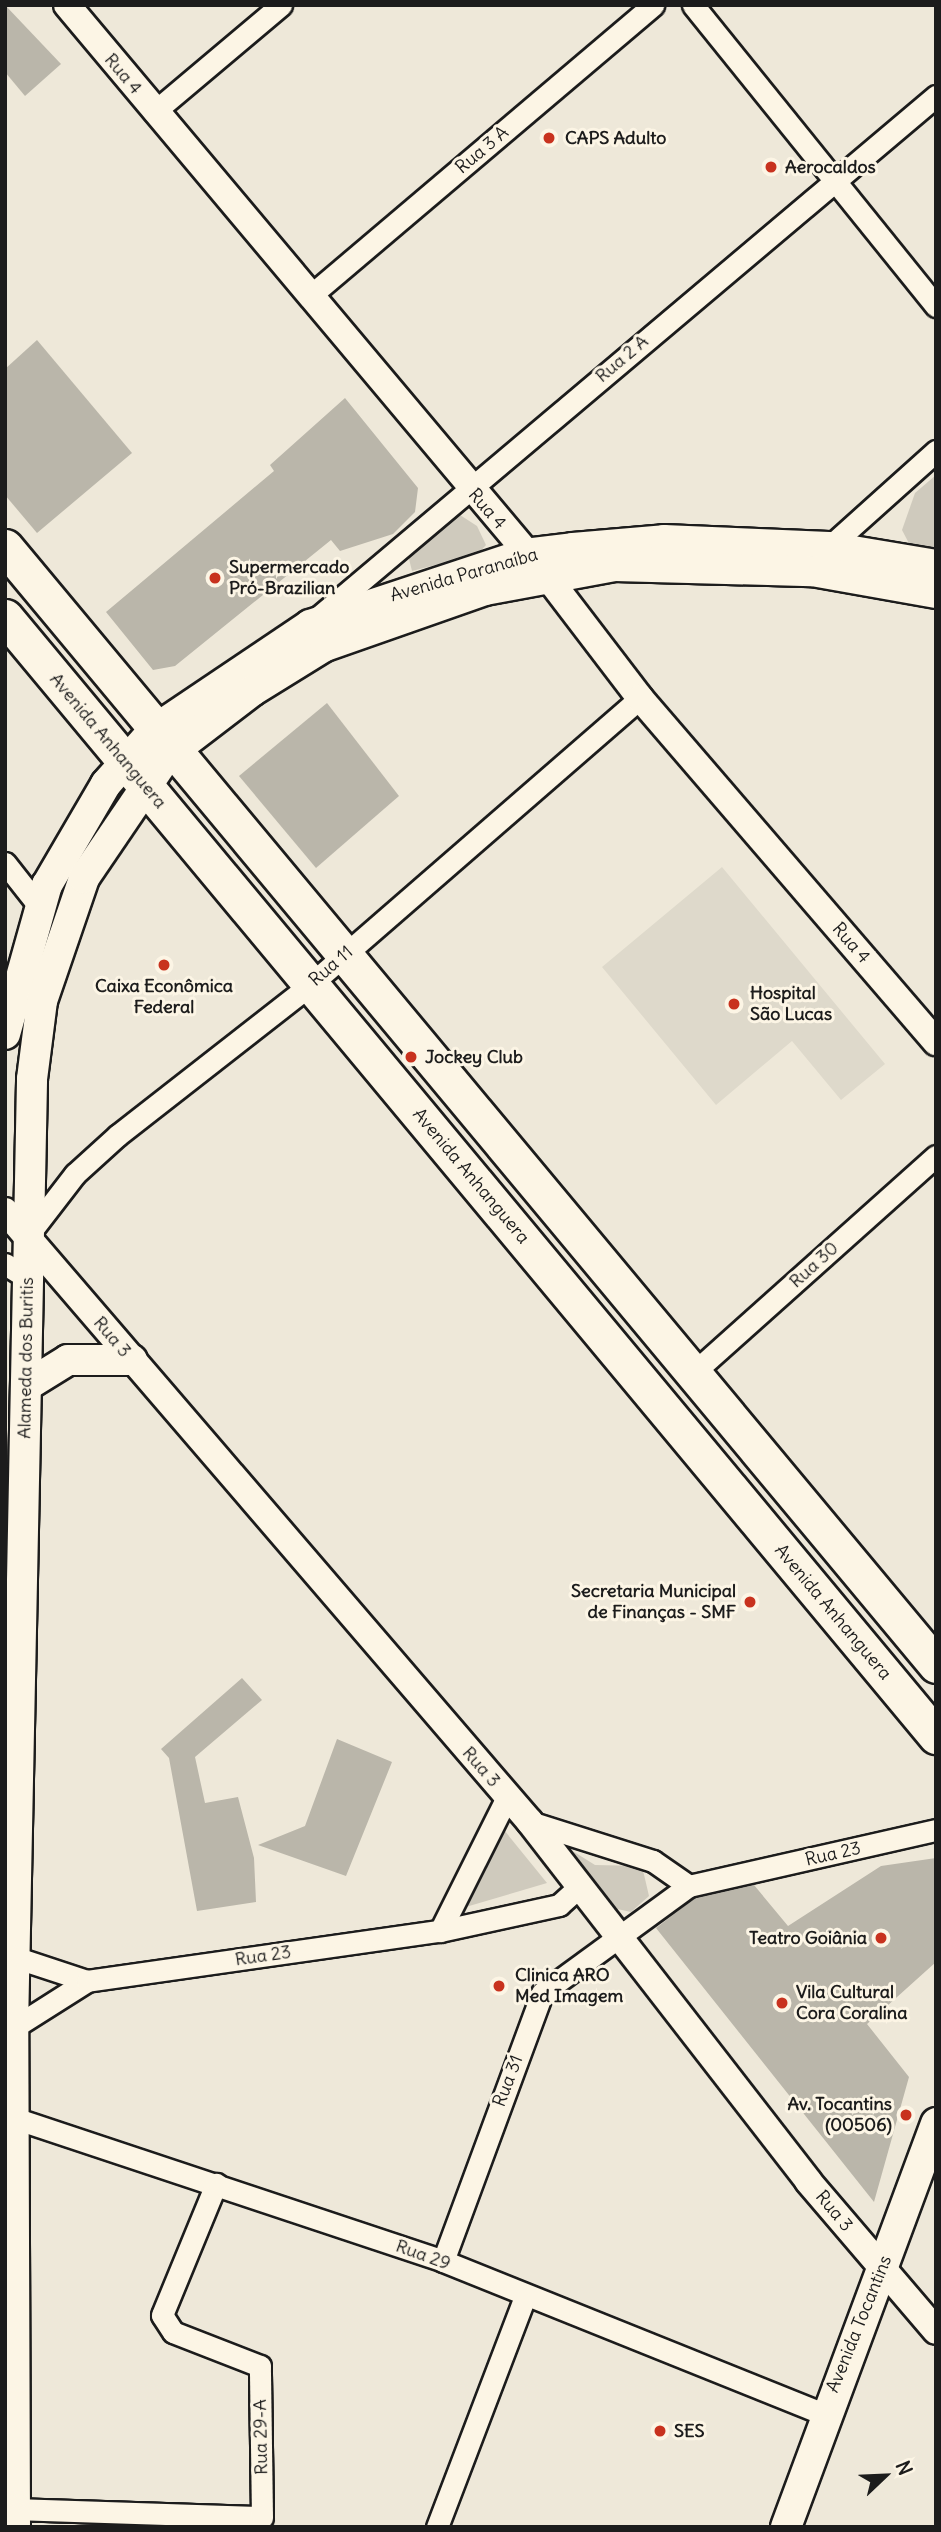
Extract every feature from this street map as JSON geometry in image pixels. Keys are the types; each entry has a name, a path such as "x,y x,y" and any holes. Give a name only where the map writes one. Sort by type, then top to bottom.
{"main road":[{"name":"Avenida Paranaíba","path":"134,773 164,741 310,625 525,554 664,540 829,547 936,565"},
{"path":"5,547 936,1665"},
{"name":"Avenida Paranaíba","path":"164,741 325,646 485,590 615,566 813,571 936,593"},
{"name":"Avenida Anhanguera","path":"5,617 936,1736"},
{"path":"5,1034 39,906 77,828 134,773"},
{"name":"Alameda dos Buritis","path":"15,2518 10,2117 13,2028 10,1956 26,1386 14,1221 42,1001 84,878 134,773"},
{"path":"26,1386 68,1360 132,1360"},
{"name":"Avenida Tocantins","path":"786,2527 823,2414 882,2268 936,2123"}],"street":[{"name":"Rua 4","path":"67,5 469,489 548,579 640,698 936,1042"},
{"path":"155,112 281,5"},
{"name":"Rua 3 A","path":"310,296 653,5"},
{"path":"693,5 936,306"},
{"name":"Rua 2 A","path":"310,625 936,96"},
{"path":"829,547 936,451"},
{"name":"Rua 11","path":"14,1221 75,1174 118,1135 311,984 640,698"},
{"path":"5,863 39,906"},
{"name":"Rua 30","path":"692,1374 936,1156"},
{"name":"Rua 3","path":"14,1221 530,1822 882,2268 936,2331"},
{"path":"440,1931 507,1797"},
{"path":"530,1822 653,1861 689,1886"},
{"name":"Rua 23","path":"618,1933 689,1886 936,1830"},
{"name":"Rua 23","path":"13,2028 87,1981 440,1931 559,1905 581,1885"},
{"name":"Rua 31","path":"443,2261 542,1993 618,1933"},
{"name":"Rua 23","path":"10,1956 87,1981"},
{"name":"Rua 29","path":"10,2117 443,2261 823,2414"},
{"name":"Rua 29-A","path":"15,2518 262,2517 260,2366 173,2332 162,2315 216,2184"},
{"path":"437,2527 525,2296"}],"shaded area":[{"path":"936,475 936,556 914,553 902,530 915,493"},
{"path":"460,515 477,526 486,545 478,554 412,571 408,555"},
{"name":"Hospital São Lucas","path":"722,867 885,1064 841,1100 792,1041 716,1105 602,967"},
{"path":"487,1809 547,1883 435,1916"},
{"path":"555,1840 595,1865 642,1866 649,1896 631,1912 608,1907"}],"building":[{"path":"5,5 61,64 25,96 5,72"},
{"path":"37,340 132,453 37,533 5,495 5,369"},
{"path":"345,398 418,488 415,512 393,534 340,551 331,540 175,666 153,670 106,612 274,471 270,465"},
{"path":"327,703 399,796 316,868 239,776"},
{"path":"242,1678 262,1700 195,1757 205,1803 238,1797 254,1858 256,1902 197,1911 169,1758 161,1749"},
{"path":"337,1739 392,1762 346,1876 258,1845 305,1826"},
{"name":"Vila Cultural Cora Coralina","path":"936,1858 936,1962 867,2024 909,2077 874,2202 656,1928 695,1898 754,1885 788,1926 881,1866"}],"place":[{"name":"CAPS Adulto","path":"549,138"},
{"name":"Aerocaldos","path":"771,167"},
{"name":"Supermercado Pró-Brazilian","path":"215,578"},
{"name":"Caixa Econômica Federal","path":"164,965"},
{"name":"Hospital São Lucas","path":"734,1004"},
{"name":"Jockey Club","path":"411,1057"},
{"name":"Secretaria Municipal de Finanças - SMF","path":"750,1602"},
{"name":"Teatro Goiânia","path":"881,1938"},
{"name":"Clinica ARO Med Imagem","path":"499,1986"},
{"name":"Vila Cultural Cora Coralina","path":"782,2003"},
{"name":"Av. Tocantins (00506)","path":"906,2115"},
{"name":"SES","path":"660,2431"}]}
